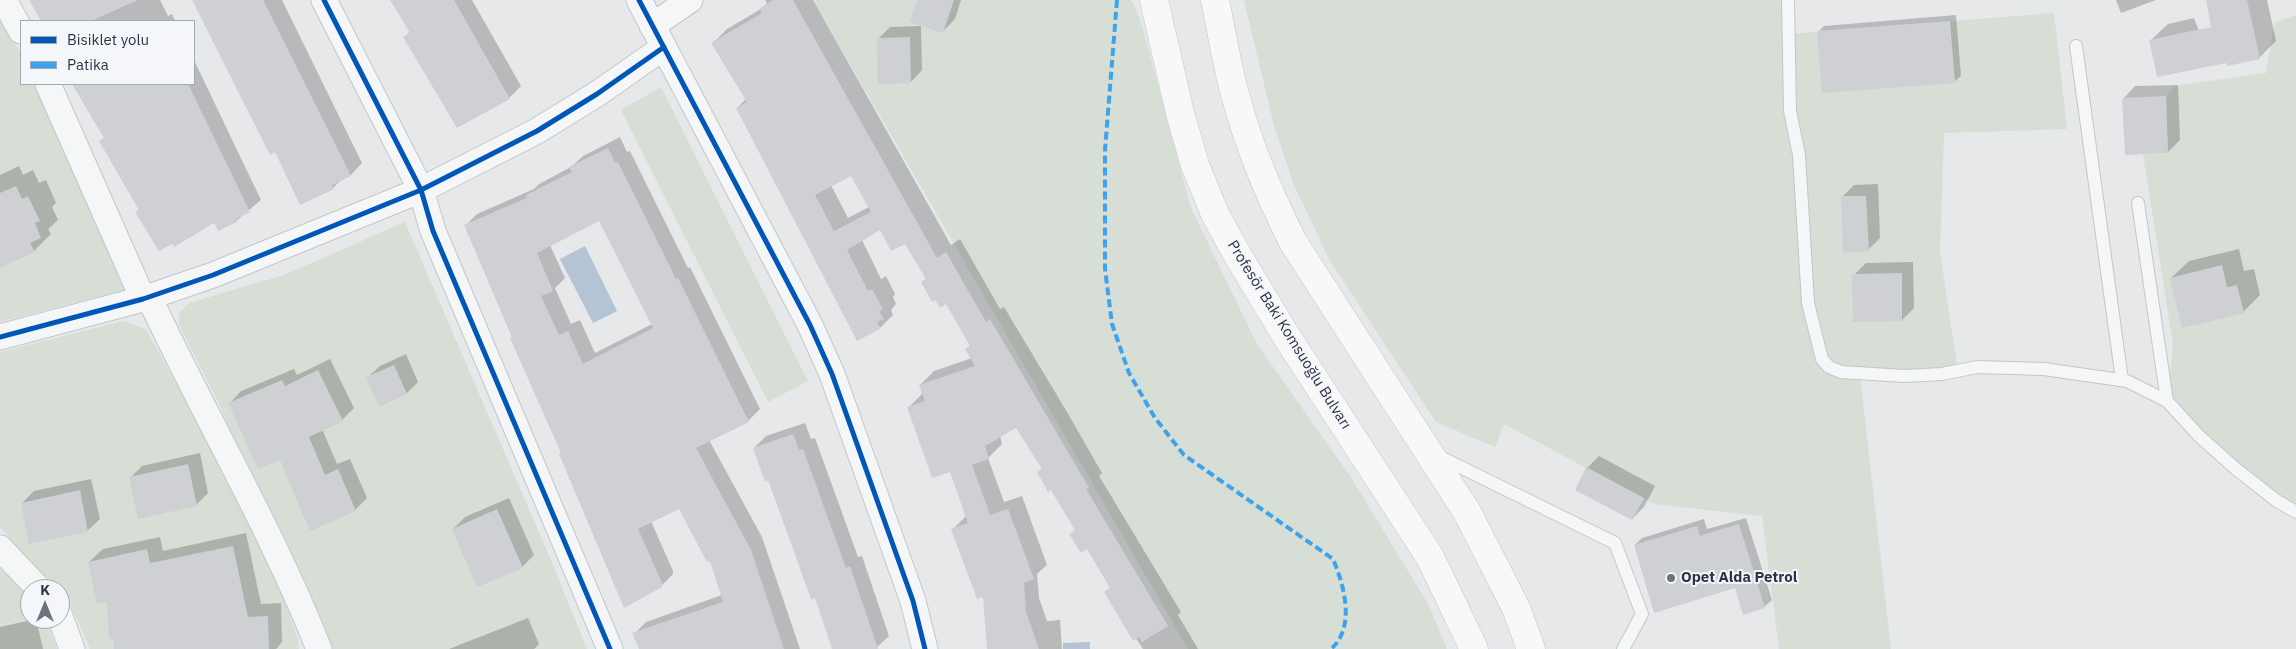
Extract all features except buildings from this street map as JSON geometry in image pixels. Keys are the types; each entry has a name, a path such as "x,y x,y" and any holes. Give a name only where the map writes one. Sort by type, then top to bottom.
{"main road":[{"name":"Profesör Baki Komsuoğlu Bulvarı","path":"1154,0 1180,113 1195,165 1215,214 1285,334 1430,557 1474,649"},
{"path":"1215,0 1236,100 1272,202 1293,242 1467,512 1516,608 1532,649"}],"street":[{"path":"4,0 20,29"},
{"path":"324,0 421,190 437,240 610,649"},
{"path":"639,0 810,326 828,366 913,601 925,649"},
{"path":"0,337 146,298 296,242 421,190 537,130 597,94 658,36 690,0"},
{"path":"48,85 146,298 287,574 319,649"},
{"path":"0,548 29,579"},
{"path":"65,629 72,649"}],"lane":[{"path":"1788,0 1790,111 1799,155 1805,269 1811,319 1822,359 1829,367 1841,372 1860,375 1904,376 1942,374 1977,367 2003,367 2044,369 2122,380 2141,386 2167,401 2199,436 2236,469 2277,501 2296,512"},
{"path":"2076,46 2122,380"},
{"path":"2138,203 2167,401"},
{"path":"1429,451 1615,543 1642,614 1623,649"}],"shaded area":[{"path":"813,0 1129,0 1133,2 1142,25 1191,208 1257,344 1352,479 1428,604 1447,649 1188,649"},
{"path":"1244,0 1788,0 1790,34 2054,13 2067,129 1944,133 1940,253 1958,371 1860,375 1891,649 1779,649 1762,516 1654,504 1504,424 1495,447 1436,422 1330,261 1294,185 1274,126"},
{"path":"2296,15 2296,512 2277,501 2167,401 2173,344 2143,154 2168,153 2166,96 2175,86 2266,73 2274,23"},
{"path":"0,16 20,52 20,85 35,85 67,153 124,290 0,322"},
{"path":"661,87 808,381 768,402 621,110"},
{"path":"405,222 550,558 587,649 330,649 217,400 179,325 179,313 189,303 284,275"},
{"path":"123,321 146,329 203,432 276,577 298,639 299,649 90,649 70,606 70,579 49,579 22,554 0,527 0,352"},
{"path":"0,565 20,586 20,629 49,629 57,649 0,649"}],"water":[{"path":"585,246 617,311 593,323 560,259"},
{"path":"1090,642 1090,649 1063,649 1063,643"}],"marked path":[{"path":"1117,0 1105,150 1105,269 1112,324 1129,373 1155,418 1184,455 1333,559 1344,593 1346,618 1339,640 1331,649"}],"cycle path":[{"path":"0,337 143,299 213,275 421,190 324,0"},
{"path":"639,0 810,325 832,374 913,601 925,649"},
{"path":"610,649 433,231 421,190 537,131 597,94 664,47"}],"place":[{"name":"Opet Alda Petrol","path":"1671,578"}]}
